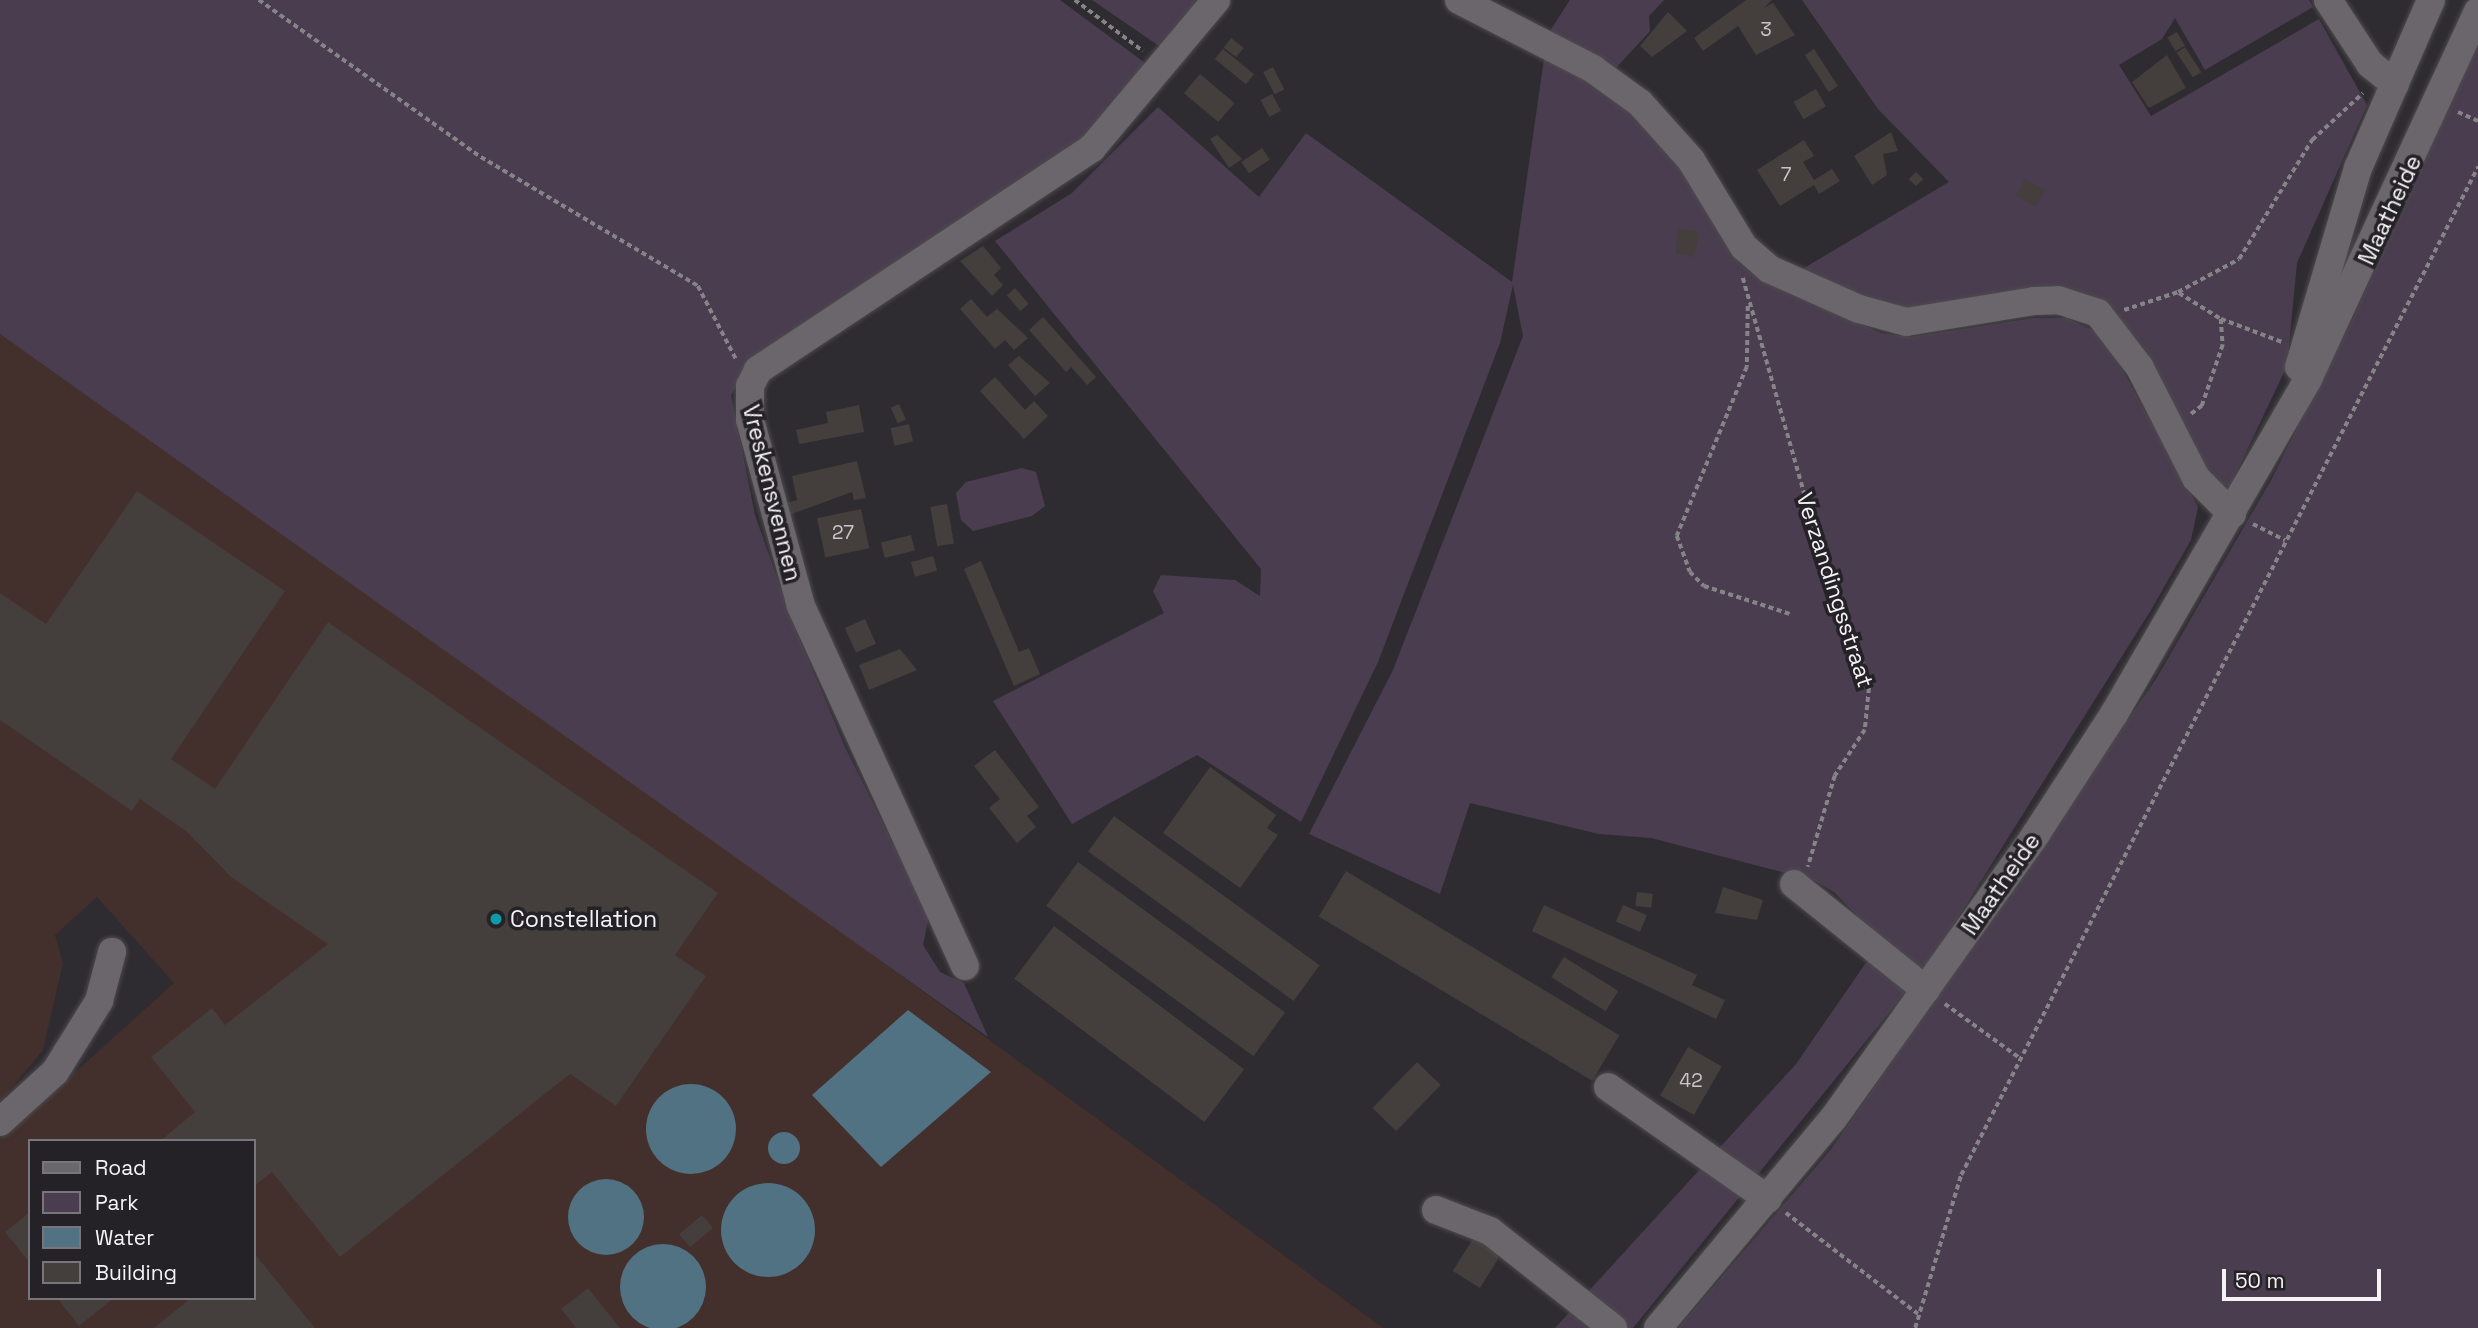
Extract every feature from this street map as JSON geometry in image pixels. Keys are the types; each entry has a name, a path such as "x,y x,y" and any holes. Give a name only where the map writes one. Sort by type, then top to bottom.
{"street":[{"name":"Vreskensvennen","path":"965,967 801,606 750,420 750,386 758,370 1092,148 1164,67 1216,0"},
{"path":"1459,0 1593,69 1640,103 1691,160 1744,247 1790,279 1895,319 2058,300 2102,317 2126,345 2196,478 2232,514"},
{"path":"2328,0 2388,81"},
{"name":"Maatheide","path":"2290,404 2321,282 2388,81 2431,0"},
{"name":"Maatheide","path":"1658,1328 1768,1199 1926,990 2074,777 2232,514 2352,291 2478,11"},
{"path":"2321,282 2338,295 2352,291"},
{"path":"1798,885 1867,939 1892,969 1926,990"},
{"path":"0,1122 55,1072 99,1001 112,952"},
{"path":"1608,1087 1768,1199"},
{"path":"1436,1210 1490,1231 1613,1328"}],"path":[{"path":"259,0 481,157 698,286 750,386"},
{"path":"1075,0 1164,67"},
{"path":"2102,317 2178,292 2239,259 2312,140 2388,81"},
{"path":"1915,1328 1961,1175 2478,167"},
{"name":"Verzandingsstraat","path":"1744,247 1747,296 1834,597 1870,680 1865,730 1835,776 1798,885"},
{"path":"2178,292 2221,319 2304,351"},
{"path":"1747,296 1747,368 1677,536 1690,572 1704,586 1790,614"},
{"path":"2172,429 2202,406 2223,345 2221,319"},
{"path":"2232,514 2285,540"},
{"path":"1926,990 2020,1058"},
{"path":"1768,1199 1918,1314"}],"shaded area":[{"path":"0,334 769,879 1383,1328 0,1328 0,1140 174,983 97,897 55,935 63,963 43,1050 0,1102"}],"green space":[{"path":"0,0 1060,0 1149,66 1071,151 751,362 731,395 755,515 792,621 845,747 929,916 923,945 940,972 964,983 988,1037 0,334"},
{"path":"1092,0 1202,0 1162,48"},
{"path":"1570,0 1664,0 1649,16 1650,31 1615,69 1548,34"},
{"path":"1802,0 2309,0 2313,7 2205,70 2175,18 2162,39 2119,65 2151,116 2319,19 2367,105 2297,263 2287,366 2230,486 2217,486 2102,308 1906,309 1873,302 1799,271 1949,182 1878,109"},
{"path":"2478,38 2478,1328 1678,1328 1832,1148 2156,679 2271,480 2352,320"},
{"path":"1545,52 1656,126 1742,264 1764,282 1881,333 1910,337 2034,318 2067,318 2103,335 2198,507 2191,540 2151,610 1929,964 1912,971 1834,892 1813,880 1651,838 1599,834 1470,803 1440,894 1309,834 1393,670 1523,336 1513,285 1500,343 1378,662 1301,822 1197,755 1072,824 993,701 1164,613 1153,591 1161,575 1235,580 1260,596 1261,569 995,241 1072,193 1158,107 1259,197 1306,133 1512,282"},
{"path":"1022,468 1036,472 1045,506 1032,516 973,531 961,520 956,493 966,482"},
{"path":"1872,954 1905,993 1633,1328 1555,1328 1796,1064"}],"water":[{"path":"908,1010 991,1072 881,1167 812,1095"},
{"path":"691,1084 708,1088 723,1097 732,1112 736,1129 732,1146 723,1161 708,1170 691,1174 674,1170 659,1161 650,1146 646,1129 650,1112 659,1097 674,1088"},
{"path":"784,1132 795,1137 800,1148 795,1159 784,1164 773,1159 768,1148 773,1137"},
{"path":"606,1179 621,1182 633,1190 641,1202 644,1217 641,1232 633,1244 621,1252 606,1255 591,1252 579,1244 571,1232 568,1217 571,1202 579,1190 591,1182"},
{"path":"759,1183 777,1183 802,1196 812,1212 815,1230 812,1248 802,1264 777,1277 759,1277 734,1264 721,1239 721,1221 734,1196"},
{"path":"663,1244 680,1247 699,1263 705,1279 703,1304 687,1323 680,1327 646,1327 627,1311 623,1304 620,1287 623,1270 639,1251 646,1247"}],"building":[{"path":"1746,0 1772,0 1764,8 1773,3 1795,35 1756,55 1738,26 1703,51 1694,38"},
{"path":"1668,12 1687,31 1652,57 1640,46"},
{"path":"2177,32 2185,46 2175,51 2167,38"},
{"path":"1231,38 1244,48 1236,57 1224,47"},
{"path":"2185,47 2201,72 2193,78 2177,52"},
{"path":"1223,49 1254,74 1246,84 1215,59"},
{"path":"1814,49 1838,86 1829,92 1805,55"},
{"path":"2167,55 2186,88 2149,108 2132,82"},
{"path":"1273,67 1284,89 1275,94 1263,72"},
{"path":"1200,74 1234,103 1218,122 1184,93"},
{"path":"1816,89 1826,106 1803,119 1793,102"},
{"path":"1272,94 1281,111 1269,117 1261,100"},
{"path":"1891,132 1898,151 1883,154 1887,175 1872,185 1854,156"},
{"path":"1217,135 1242,159 1229,168 1210,139"},
{"path":"1804,140 1814,156 1803,162 1814,180 1832,169 1840,181 1819,194 1814,185 1780,206 1757,170"},
{"path":"1262,148 1270,160 1249,174 1241,162"},
{"path":"1916,172 1923,179 1916,186 1909,179"},
{"path":"2025,179 2045,190 2036,207 2016,196"},
{"path":"1678,228 1699,232 1694,257 1676,253"},
{"path":"983,246 1001,268 994,275 1003,285 992,296 960,261"},
{"path":"1015,288 1029,304 1020,311 1007,295"},
{"path":"971,299 987,317 997,309 1028,338 1014,350 1005,340 995,349 960,309"},
{"path":"1043,317 1096,377 1087,385 1071,367 1066,372 1029,330"},
{"path":"1019,356 1050,383 1035,396 1008,365"},
{"path":"995,377 1025,410 1034,401 1048,416 1024,439 980,391"},
{"path":"899,404 906,420 898,423 891,408"},
{"path":"859,405 864,432 799,444 796,430 828,423 826,412"},
{"path":"909,424 913,442 895,446 890,428"},
{"path":"857,461 866,498 854,500 852,492 789,515 786,503 797,500 792,476"},
{"name":"Constellation","path":"137,491 285,591 171,759 215,789 328,622 718,893 675,955 706,976 616,1106 570,1074 340,1257 272,1172 256,1184 256,1139 162,1139 195,1112 151,1057 212,1008 225,1025 328,944 231,877 186,831 140,799 132,811 0,720 0,593 46,624"},
{"path":"947,504 954,543 937,546 930,507"},
{"path":"861,509 869,548 825,557 817,518"},
{"path":"911,535 915,551 885,558 881,542"},
{"path":"933,556 937,570 915,577 911,562"},
{"path":"981,561 1019,652 1029,648 1040,674 1014,686 964,569"},
{"path":"865,619 876,644 856,653 845,628"},
{"path":"900,649 917,670 869,690 859,665"},
{"path":"995,750 1039,807 1027,816 1036,827 1017,843 989,808 1000,799 974,766"},
{"path":"1210,767 1276,815 1267,828 1278,835 1240,888 1163,833"},
{"path":"1114,816 1319,965 1294,1001 1088,852"},
{"path":"1078,862 1285,1012 1253,1056 1046,906"},
{"path":"1346,871 1619,1035 1592,1081 1319,916"},
{"path":"1723,887 1763,900 1757,920 1715,913"},
{"path":"1637,892 1653,894 1651,908 1635,906"},
{"path":"1544,905 1697,975 1692,985 1725,1000 1716,1019 1532,931"},
{"path":"1623,905 1647,915 1640,932 1616,922"},
{"path":"1054,926 1244,1069 1204,1122 1014,979"},
{"path":"1564,957 1618,991 1606,1011 1551,977"},
{"path":"1688,1047 1722,1066 1694,1115 1660,1095"},
{"path":"1417,1062 1441,1085 1396,1131 1373,1108"},
{"path":"28,1214 28,1261 5,1232"},
{"path":"702,1215 713,1228 690,1247 679,1234"},
{"path":"1474,1237 1501,1254 1480,1288 1453,1271"},
{"path":"256,1255 315,1328 154,1328 189,1300 256,1300"},
{"path":"588,1288 620,1328 576,1328 561,1309"},
{"path":"59,1300 112,1300 79,1326"}],"place":[{"name":"Constellation","path":"496,919"}]}
